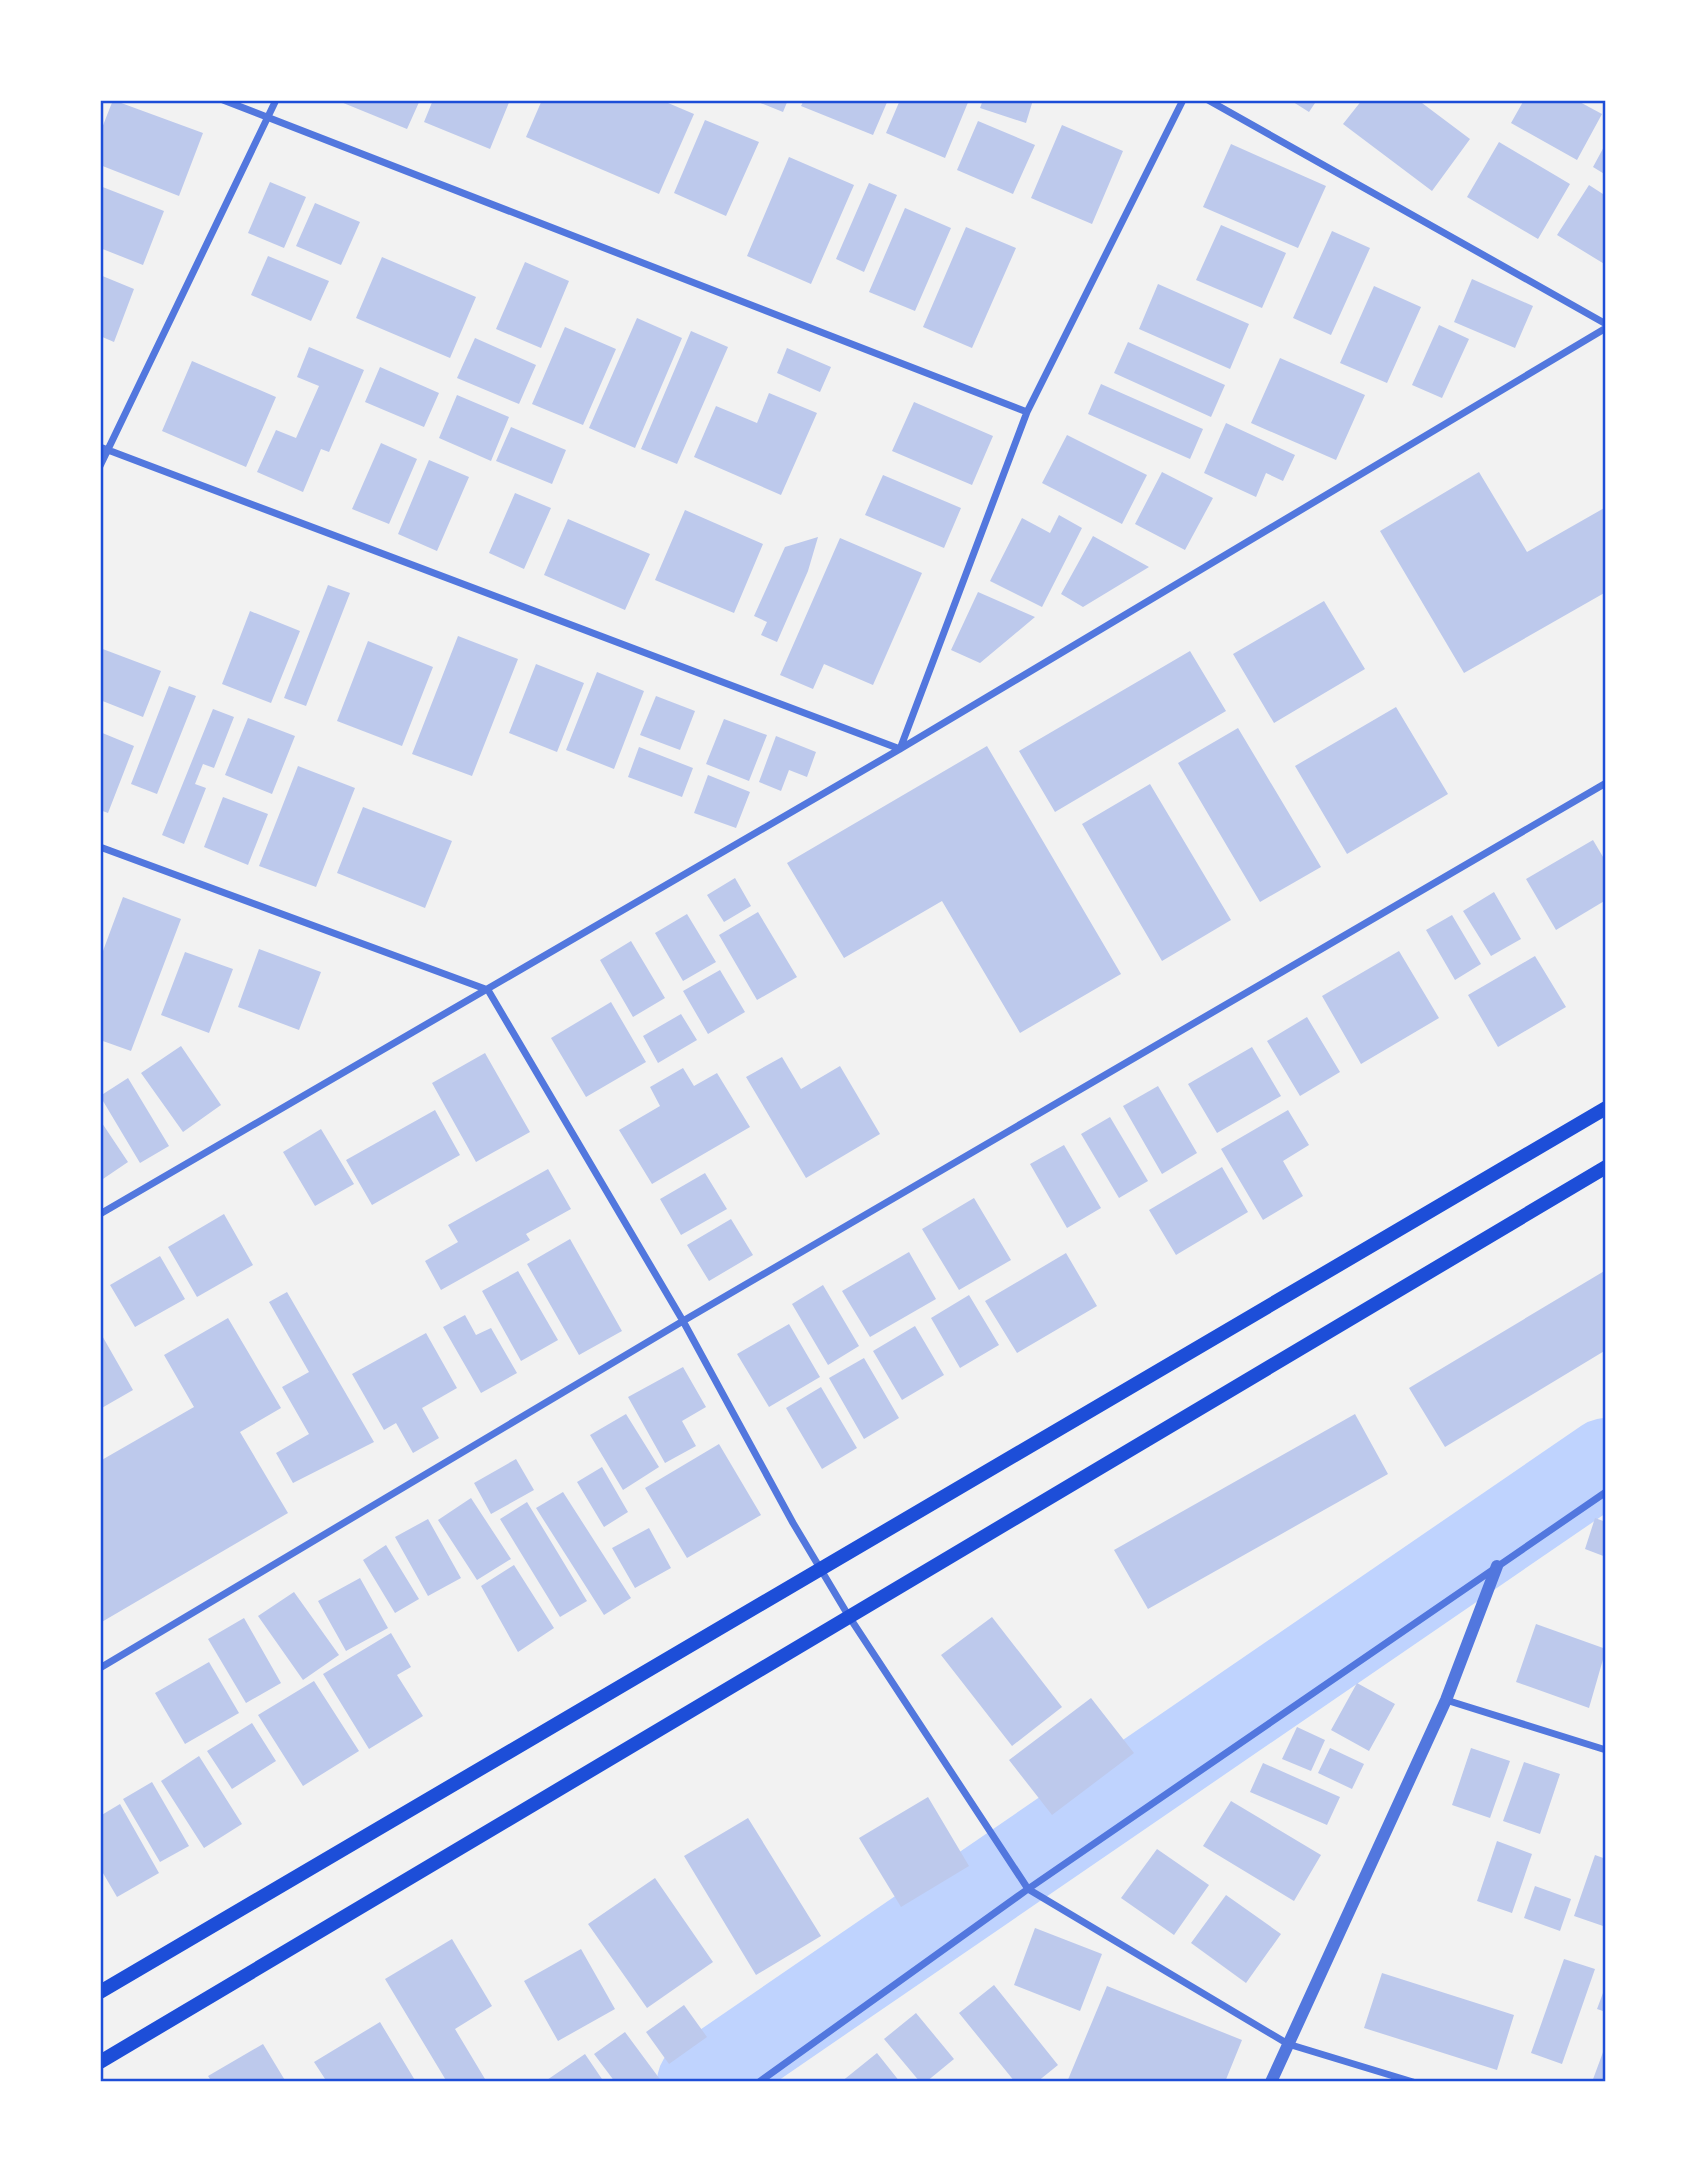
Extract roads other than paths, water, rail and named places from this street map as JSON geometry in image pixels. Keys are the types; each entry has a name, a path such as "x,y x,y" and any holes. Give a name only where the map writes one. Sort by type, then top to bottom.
{"main road":[{"path":"100,1992 1606,1108"},
{"path":"100,2062 848,1615 1606,1167"}],"street":[{"path":"223,100 1027,412"},
{"path":"100,466 104,449 276,100"},
{"path":"901,749 1027,412 1183,100"},
{"path":"100,1214 901,749 1606,326 1208,100"},
{"path":"104,449 901,749"},
{"path":"100,1668 683,1321 1606,783"},
{"path":"100,847 488,990 683,1321 848,1615 1027,1887 1288,2043 1413,2082"},
{"path":"759,2082 1027,1887 1606,1492"},
{"path":"1271,2082 1446,1700 1497,1566"},
{"path":"1446,1700 1606,1750"}],"waterway":[{"path":"700,2082 1606,1461"}]}
